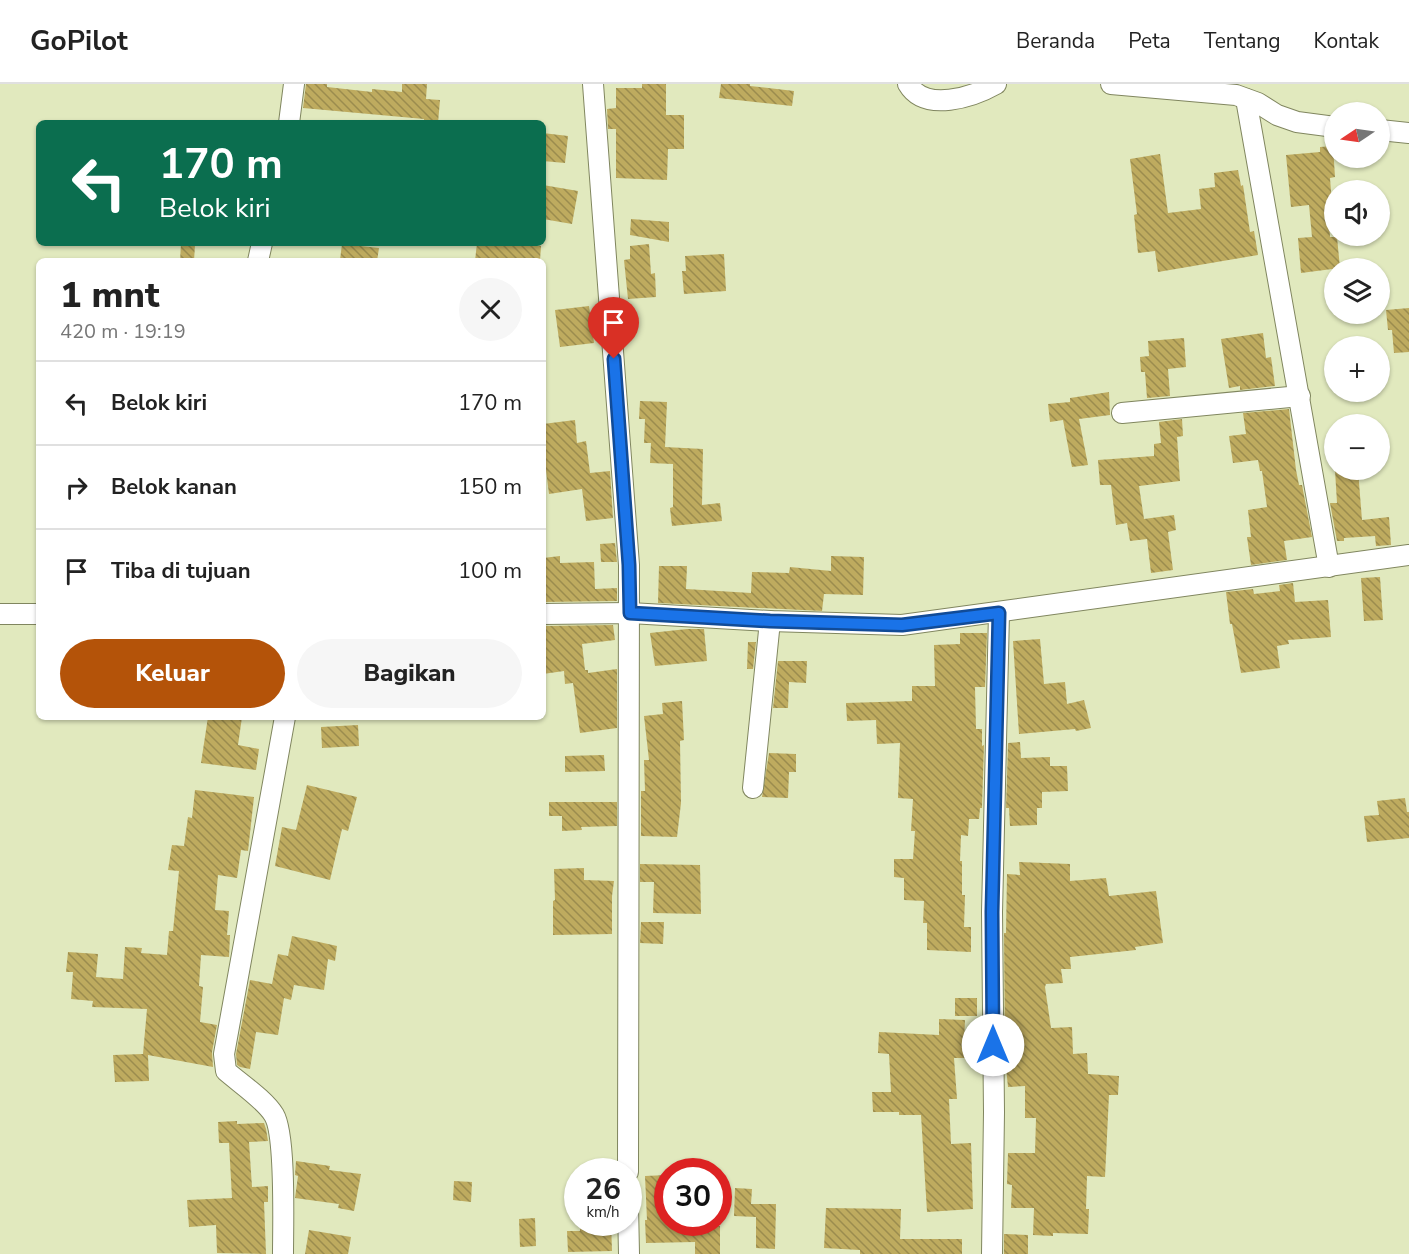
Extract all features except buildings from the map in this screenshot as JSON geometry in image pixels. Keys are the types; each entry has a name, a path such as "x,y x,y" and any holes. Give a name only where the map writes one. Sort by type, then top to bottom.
{"street":[{"path":"289,120 294,84"},
{"path":"594,84 629,565 628,1158"},
{"path":"908,84 915,93 928,99 970,95 996,84"},
{"path":"1111,84 1236,95 1258,103 1277,116 1324,126"},
{"path":"1246,99 1329,567"},
{"path":"1390,131 1409,133"},
{"path":"1122,413 1300,396"},
{"path":"546,614 630,613 770,621 902,625 1409,555"},
{"path":"992,1254 994,1112 992,912 999,613"},
{"path":"0,614 36,614"},
{"path":"753,788 770,621"},
{"path":"283,1254 281,1149 277,1121 269,1108 226,1071 224,1054 284,720"},
{"path":"629,1236 629,1254"}],"route":[{"path":"614,359 629,565 630,613 770,621 902,625 999,613 992,912 993,1045"}]}
